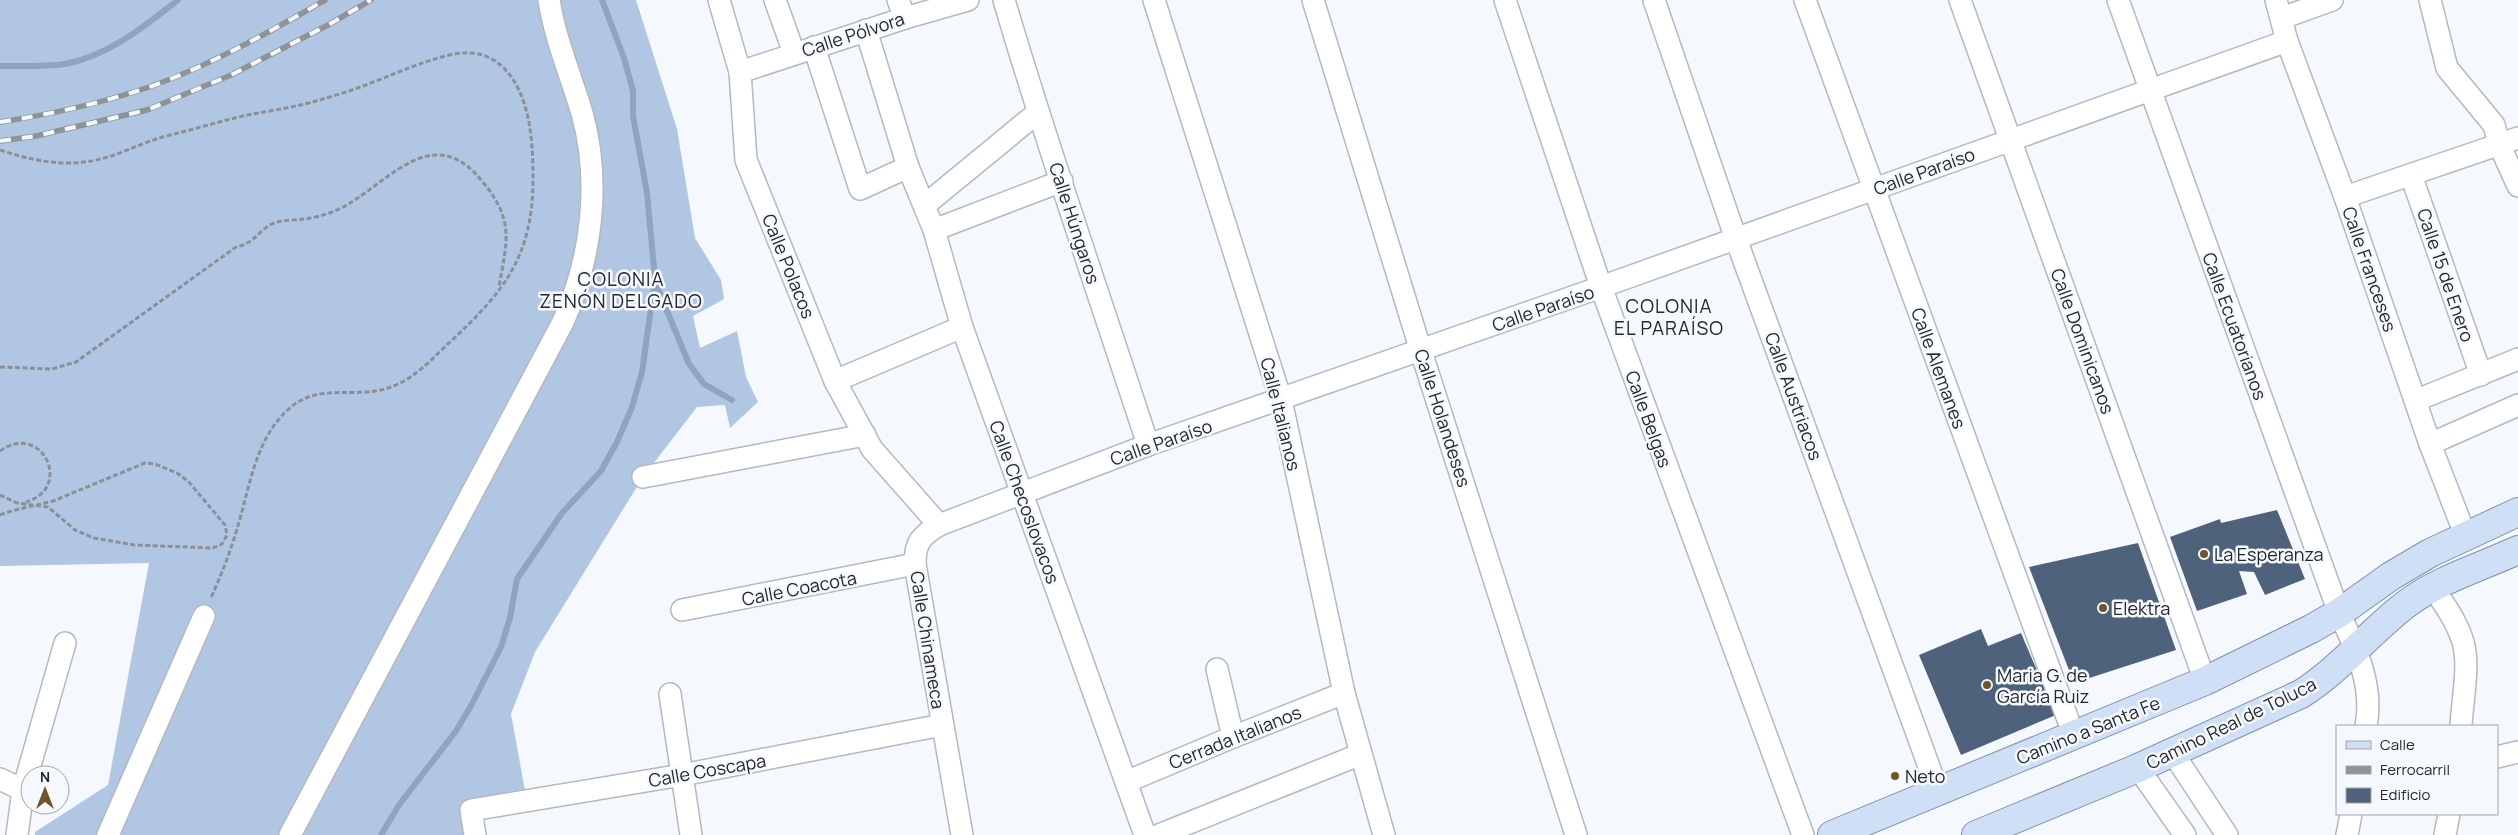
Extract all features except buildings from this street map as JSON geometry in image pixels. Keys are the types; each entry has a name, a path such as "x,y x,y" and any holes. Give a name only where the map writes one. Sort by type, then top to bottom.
{"main road":[{"path":"2339,613 2391,576 2430,553 2518,512"},
{"name":"Camino Real de Toluca","path":"1976,835 2007,830 2301,694 2320,681 2357,650 2407,604 2433,588 2518,550"},
{"name":"Camino a Santa Fe","path":"1832,835 2206,681 2281,645 2339,613"}],"street":[{"path":"290,835 563,322 583,271 591,211 588,146 582,116 549,0"},
{"name":"Calle Polacos","path":"719,0 740,72 746,160 835,381 869,442"},
{"path":"775,0 804,50 860,189 908,167"},
{"name":"Calle Pólvora","path":"740,72 866,30 901,9 968,0"},
{"name":"Calle Húngaros","path":"1004,0 1037,113 1062,181 1148,445"},
{"name":"Calle Italianos","path":"1154,0 1281,400 1344,693 1384,835"},
{"name":"Calle Holandeses","path":"1313,0 1421,350 1576,835"},
{"name":"Calle Belgas","path":"1505,0 1601,287 1803,835"},
{"name":"Calle Austriacos","path":"1654,0 1736,239 1938,791"},
{"name":"Calle Alemanes","path":"1805,0 2074,736"},
{"name":"Calle Dominicanos","path":"1960,0 2206,681"},
{"name":"Calle Ecuatorianos","path":"2118,0 2339,613 2357,650 2368,699 2366,725"},
{"path":"2279,9 2332,0"},
{"path":"2430,0 2447,68 2508,141 2518,186"},
{"name":"Calle Franceses","path":"2279,9 2287,41 2345,197 2430,444 2466,537"},
{"name":"Calle Checoslovacos","path":"866,30 908,167 934,230 962,326 1145,835"},
{"name":"Calle Paraíso","path":"939,525 1148,445 1601,287 2287,41"},
{"path":"925,205 1037,113"},
{"path":"2345,197 2411,176 2508,141"},
{"name":"Calle 15 de Enero","path":"2411,176 2480,375"},
{"path":"934,230 1062,181"},
{"path":"835,381 962,326"},
{"path":"2416,400 2518,359"},
{"path":"2430,444 2518,405"},
{"path":"643,477 869,442 939,525"},
{"name":"Calle Chinameca","path":"939,525 922,535 915,551 915,564 962,835"},
{"name":"Calle Coacota","path":"682,610 915,564"},
{"path":"2433,588 2453,618 2463,642 2465,659 2461,725"},
{"path":"108,835 204,616"},
{"path":"30,765 65,643"},
{"path":"1217,669 1234,736"},
{"name":"Cerrada Italianos","path":"1126,782 1234,736 1344,693"},
{"path":"670,694 691,835"},
{"name":"Calle Coscapa","path":"474,835 471,810 682,775 942,725"},
{"path":"2498,757 2518,752"},
{"path":"2173,753 2227,835"},
{"path":"1159,835 1361,754"},
{"path":"2138,768 2185,835"},
{"path":"0,780 20,789"},
{"path":"17,835 20,812"},
{"path":"2347,835 2351,815"},
{"path":"2445,835 2449,815"}],"path":[{"path":"0,150 23,158 50,163 77,164 96,161 158,138 241,117 307,104 366,85 437,58 464,52 484,55 503,66 518,84 527,113 533,156 533,198 529,230 520,259 498,289 455,337 427,363 401,383 382,390 321,393 300,401 282,416 264,442 251,476 232,544 204,616"},
{"path":"0,367 52,369 76,362 236,247 255,240 270,224 318,217 333,212 350,203 401,167 425,156 446,156 470,166 500,206 504,217 507,239 498,289"},
{"path":"0,452 16,443 26,444 44,454 48,462 50,472 44,491 37,498 17,503"},
{"path":"0,495 17,503 36,504 48,507 84,535 134,545 213,548 222,544 227,535 225,525 188,481 177,473 155,464 145,463 53,501 36,504 0,515"}],"shaded area":[{"path":"0,0 636,0 677,129 695,238 721,280 724,299 693,316 700,348 737,331 746,377 758,402 730,428 725,405 697,407 643,477 535,652 511,714 526,796 465,807 468,835 35,835 35,832 61,815 70,815 70,809 108,785 149,563 0,566"}],"waterway":[{"path":"0,66 49,66 81,60 125,39 178,0"},
{"path":"381,835 399,805 456,731 472,704 501,647 510,618 517,579 562,513 601,471 617,442 632,407 642,372 655,279 647,193 633,116 633,91 624,58 602,0"},
{"path":"655,282 689,364 704,384 732,400"}],"railway":[{"path":"0,122 86,105 160,83 233,50 325,0"},
{"path":"0,141 36,136 147,110 231,75 328,25 371,0"}],"place":[{"name":"La Esperanza","path":"2204,554"},
{"name":"Elektra","path":"2103,608"},
{"name":"Maria G. de García Ruiz","path":"1987,685"},
{"name":"Neto","path":"1895,776"}],"district":[{"name":"COLONIA ZENÓN DELGADO","path":"621,290"},
{"name":"COLONIA EL PARAÍSO","path":"1669,317"}]}
